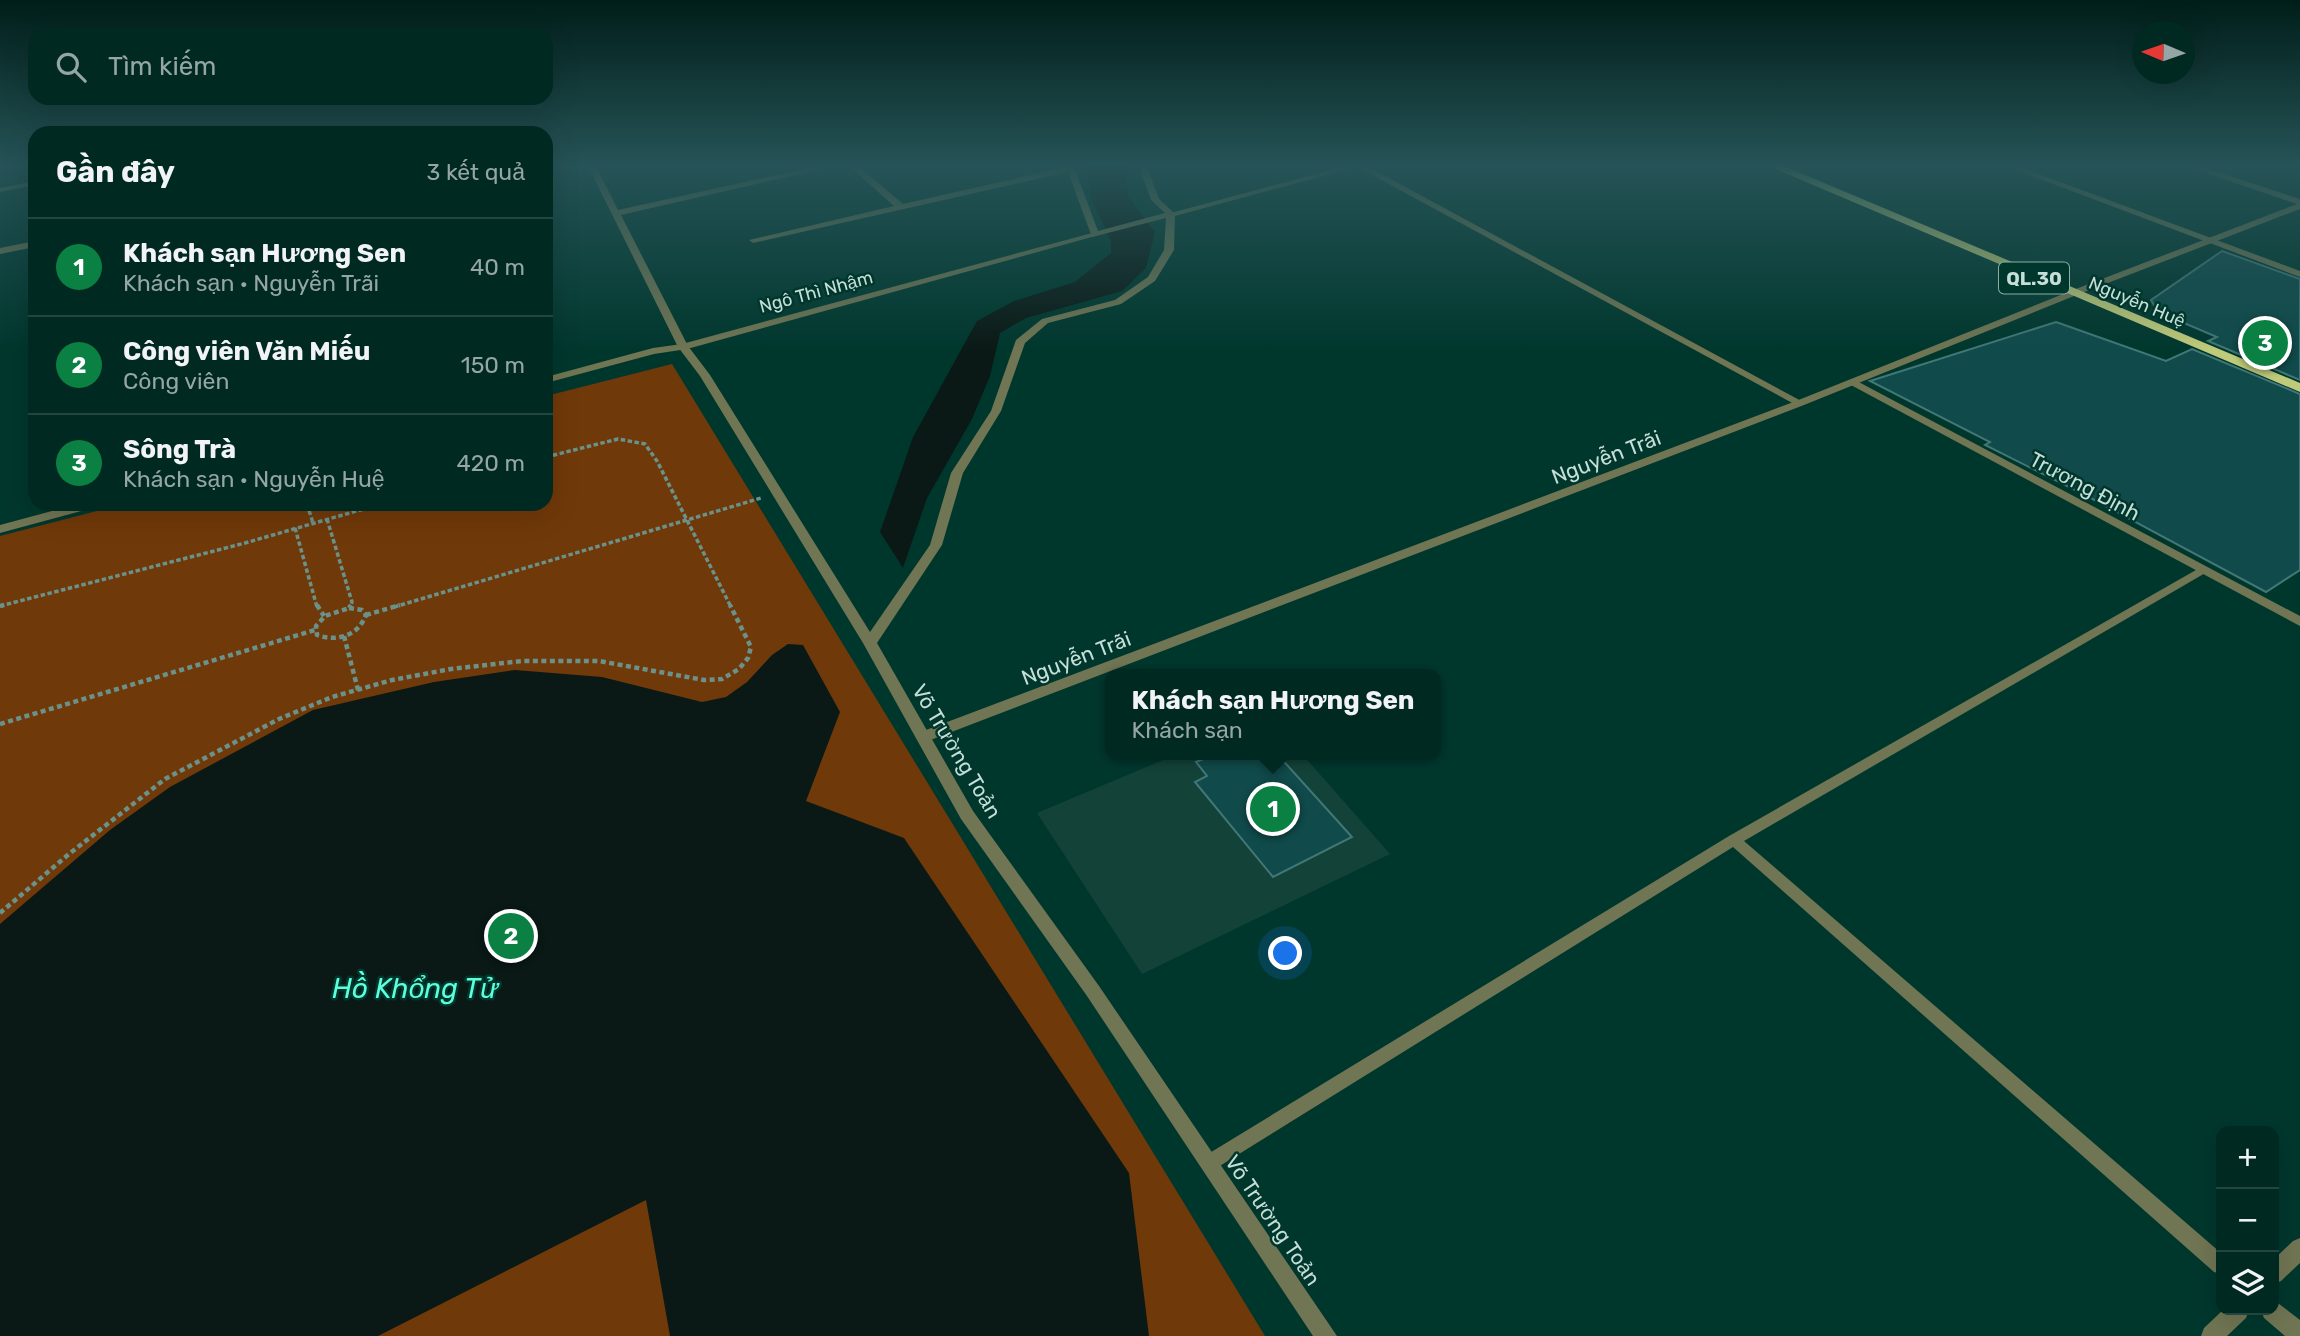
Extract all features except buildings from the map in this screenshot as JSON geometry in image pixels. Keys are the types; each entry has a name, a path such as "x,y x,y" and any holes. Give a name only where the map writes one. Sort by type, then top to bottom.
{"highway":[{"name":"Nguyễn Huệ","path":"1914,226 2300,388"}],"street":[{"name":"Võ Trường Toản","path":"623,226 683,347 705,375 870,642 967,815 1093,991 1326,1336"},
{"path":"753,240 814,226"},
{"path":"1092,226 1095,235"},
{"name":"Ngô Thì Nhậm","path":"553,378 653,351 683,347 1126,226"},
{"path":"870,642 936,545 957,473 996,411 1020,342 1045,321 1118,302 1152,279 1169,250 1170,226"},
{"path":"1472,226 1800,404"},
{"path":"2170,226 2300,274"},
{"name":"Nguyễn Trãi","path":"923,737 1800,404 2071,294 2248,226"},
{"path":"0,251 28,245"},
{"name":"Trương Định","path":"1853,382 2300,622"},
{"path":"0,529 66,511"},
{"path":"2279,1269 2300,1248"},
{"path":"2212,1336 2233,1315"},
{"path":"2278,1315 2300,1335"}],"lane":[{"path":"1209,1163 1734,840 2203,570"},
{"path":"1734,840 2216,1261"}],"path":[{"path":"0,913 69,854 165,779 279,719 332,697 451,669 522,661 599,661 704,680 722,679 739,669 748,658 751,647 657,461 645,444 618,439 553,455"},
{"path":"366,615 776,493"},
{"path":"309,511 313,523"},
{"path":"0,606 356,511"},
{"path":"327,519 352,602 349,608"},
{"path":"295,528 318,611 325,616"},
{"path":"0,724 315,630 325,616 349,608 362,610 366,615"},
{"path":"315,630 322,637 344,636 363,623 366,615"},
{"path":"344,636 358,690"}],"shaded area":[{"name":"Hồ Khổng Tử","path":"672,364 1265,1336 0,1336 0,536 97,511 553,511 553,394"},
{"path":"1163,760 1307,760 1390,854 1142,974 1037,813"}],"water":[{"path":"1104,226 1151,226 1155,232 1146,268 1122,291 1026,318 1000,333 990,376 972,419 927,498 903,568 880,532 913,437 977,321 1014,301 1075,282 1111,253 1111,241"},
{"name":"Hồ Khổng Tử","path":"788,644 803,645 840,712 806,801 904,838 1129,1173 1149,1336 670,1336 646,1200 378,1336 0,1336 0,924 110,830 170,787 313,710 434,682 515,670 602,677 702,702 726,697 747,682 772,655"}],"place":[{"name":"Sông Trà","path":"2265,343"},
{"name":"Khách sạn Hương Sen","path":"1273,809"},
{"name":"Công viên Văn Miếu","path":"511,936"}]}
